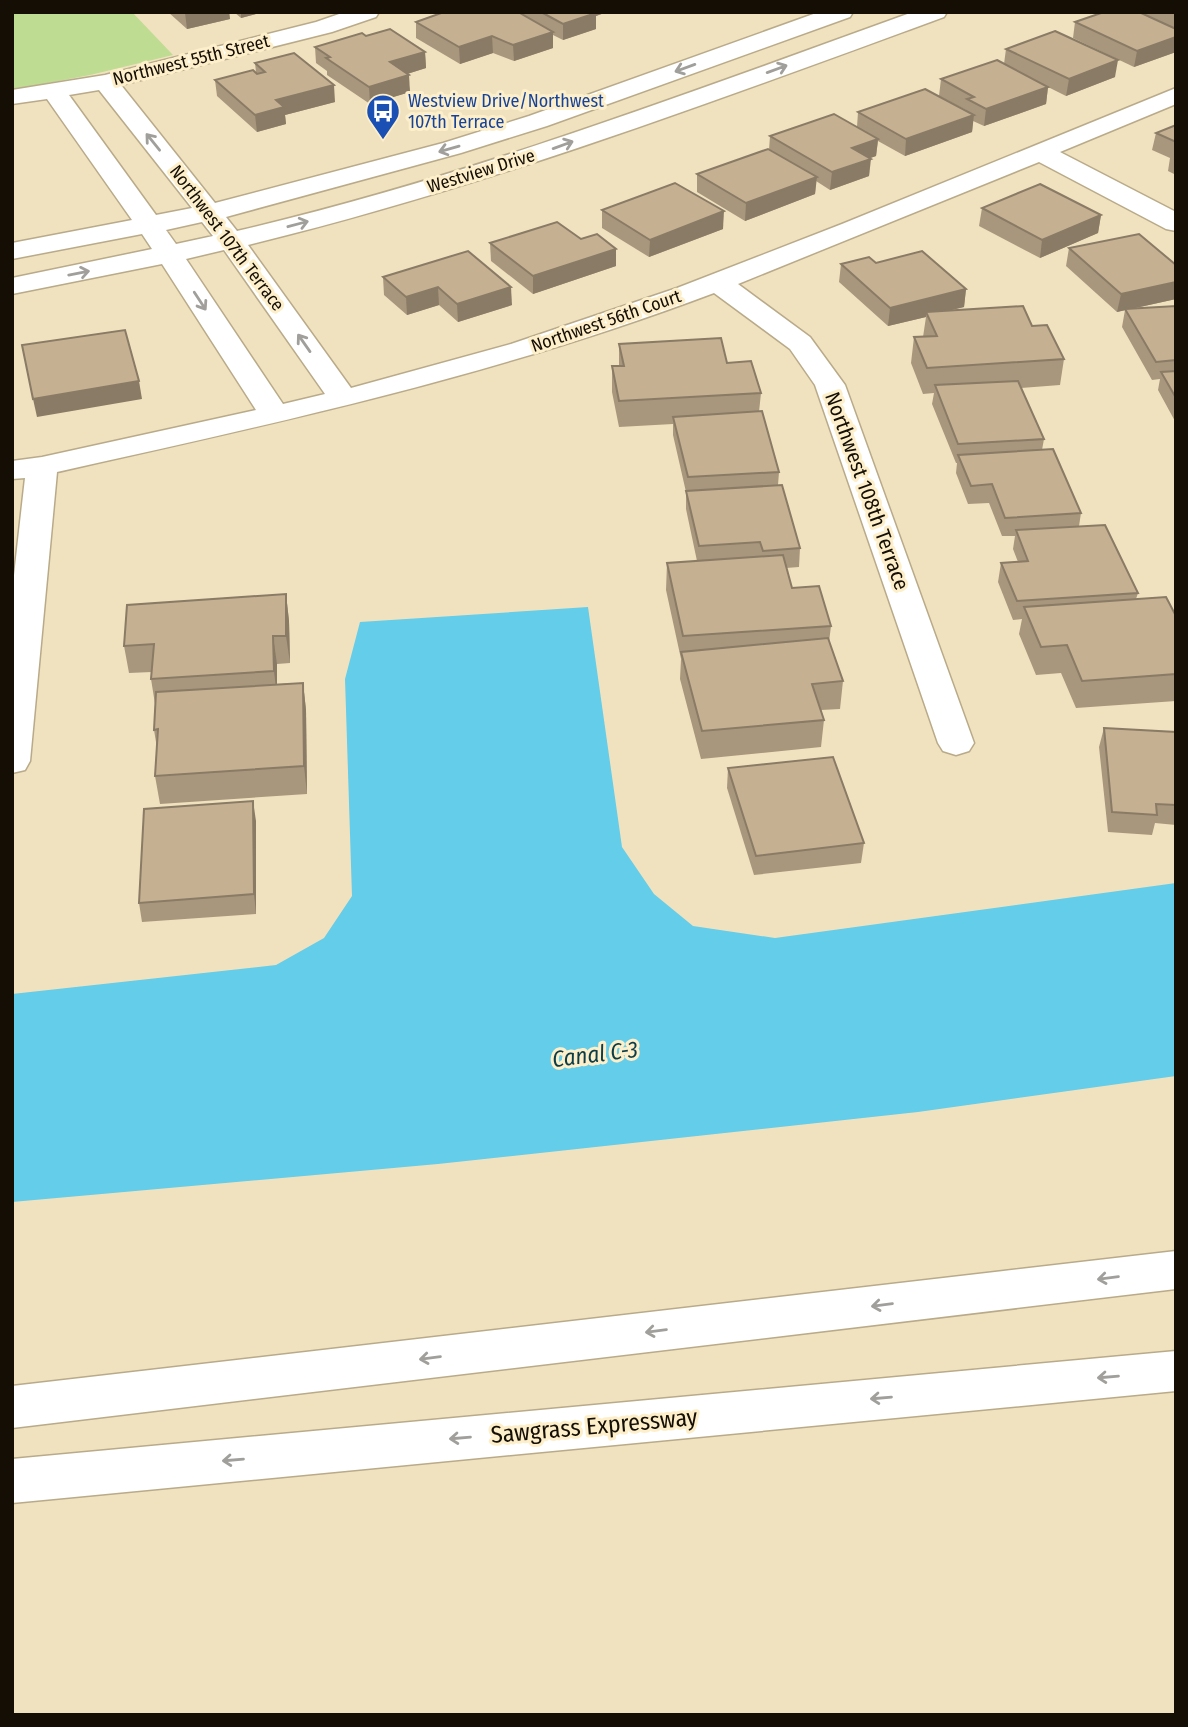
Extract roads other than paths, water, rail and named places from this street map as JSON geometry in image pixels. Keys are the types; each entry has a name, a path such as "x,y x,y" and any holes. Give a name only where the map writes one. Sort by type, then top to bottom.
{"main road":[{"name":"Northwest 55th Street","path":"12,97 105,82 324,26 368,12"},
{"name":"Westview Drive","path":"12,251 210,213 328,183 538,121 842,12"},
{"name":"Westview Drive","path":"12,286 232,242 375,204 552,149 936,12"},
{"name":"Northwest 107th Terrace","path":"105,82 232,242 344,399"},
{"path":"54,92 170,255 274,414"},
{"name":"Northwest 56th Court","path":"27,468 344,399 520,351 717,282 1176,94"},
{"path":"1038,151 1176,223"},
{"name":"Northwest 108th Terrace","path":"717,282 800,343 830,385 956,743"},
{"path":"12,761 27,468"},
{"path":"12,1407 1176,1270"},
{"name":"Sawgrass Expressway","path":"12,1481 1176,1371"}],"water":[{"name":"Canal C-3","path":"588,607 622,847 654,894 693,926 775,938 1176,883 1176,1076 918,1112 438,1164 12,1202 12,994 276,965 324,938 352,896 345,679 360,622"}],"place":[{"name":"Westview Drive/Northwest 107th Terrace","path":"383,141"}]}
